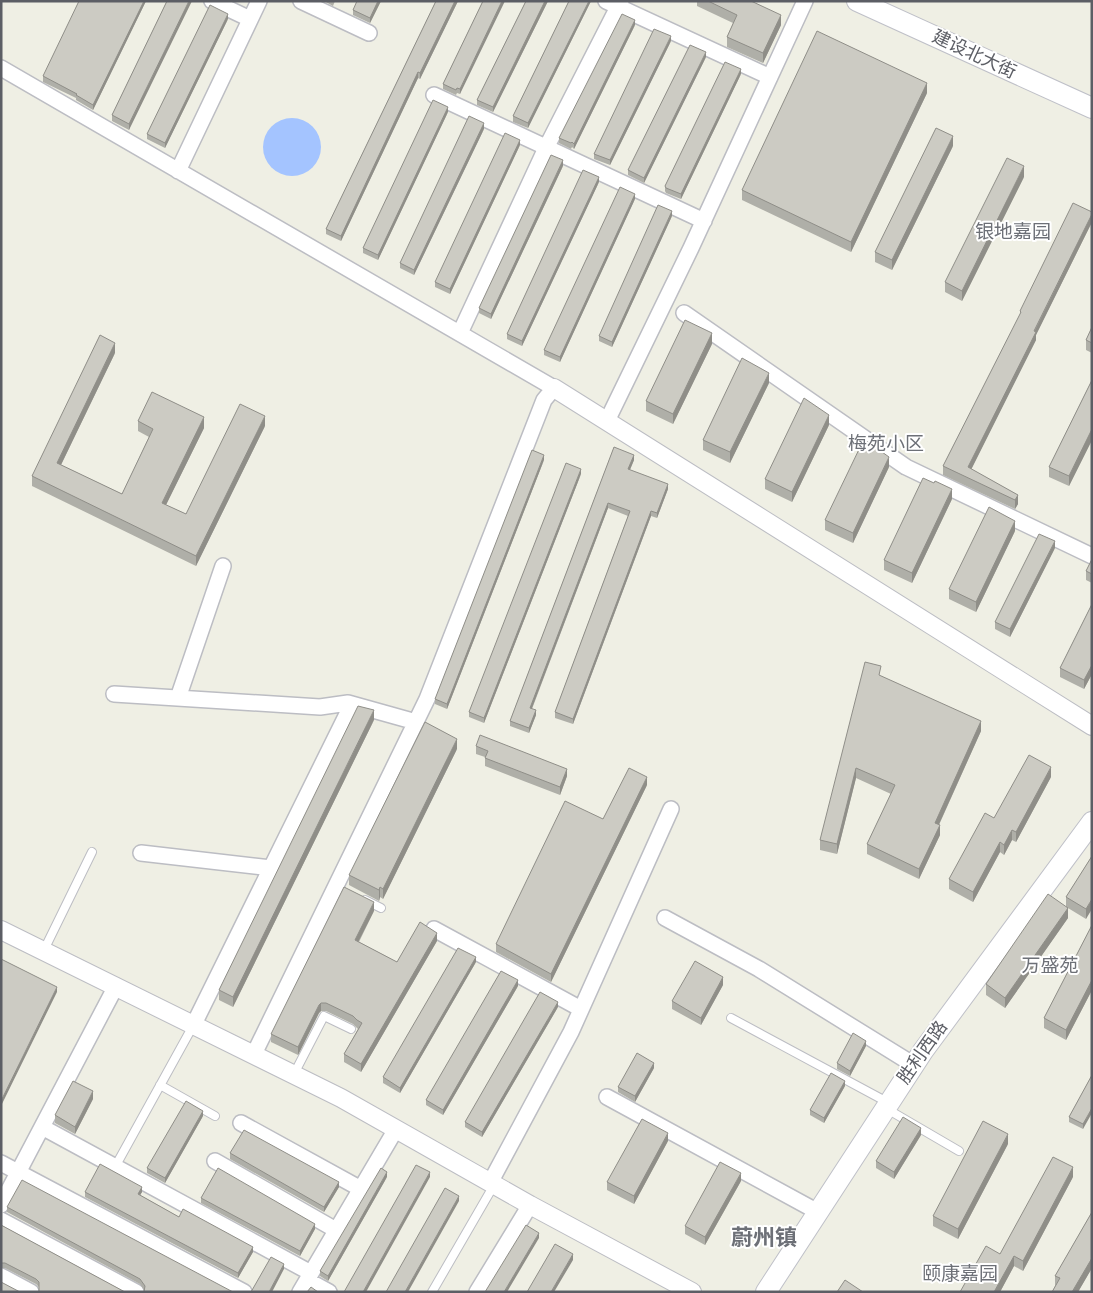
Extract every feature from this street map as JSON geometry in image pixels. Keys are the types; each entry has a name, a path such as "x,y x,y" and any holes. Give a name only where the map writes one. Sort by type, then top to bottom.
{"main road":[{"name":"建设北大街","path":"857,1 1092,108"},
{"name":"胜利西路","path":"766,1292 914,1065 1092,822"}],"street":[{"path":"212,1 250,19"},
{"path":"178,170 259,1"},
{"path":"301,1 369,33"},
{"path":"607,421 704,221 805,1"},
{"path":"460,333 615,3 770,77"},
{"path":"1,68 554,388 1092,726"},
{"path":"434,95 704,221"},
{"path":"684,313 906,467 1092,556"},
{"path":"254,1054 340,887 427,699 544,400 554,388"},
{"path":"178,698 223,566"},
{"path":"114,694 320,707 348,703 416,722"},
{"path":"194,1024 352,704"},
{"path":"492,1184 571,1032 671,809"},
{"path":"140,853 271,868"},
{"path":"665,918 759,969 914,1065"},
{"path":"434,929 581,1010"},
{"path":"1,930 341,1098 530,1206 692,1292"},
{"path":"1,1205 116,986"},
{"path":"607,1097 818,1212"},
{"path":"241,1123 361,1189"},
{"path":"42,1127 115,1166 306,1282 329,1292"},
{"path":"306,1282 396,1129"},
{"path":"215,1162 336,1230"},
{"path":"1,1163 244,1292"},
{"path":"477,1292 530,1206"},
{"path":"1,1220 136,1292"},
{"path":"1,1276 31,1292"}],"lane":[{"path":"44,950 92,852"},
{"path":"359,896 381,908"},
{"path":"294,1074 324,1016 351,1029"},
{"path":"731,1018 887,1106 959,1151"},
{"path":"115,1166 194,1024"},
{"path":"160,1085 215,1116"},
{"path":"432,1292 492,1184"}],"water":[{"path":"286,118 298,118 313,126 321,141 321,153 313,168 298,176 286,176 271,168 263,153 263,141 271,126"}],"building":[{"path":"79,1 144,1 93,105 43,76"},
{"path":"167,1 189,1 129,124 112,115"},
{"path":"357,1 378,1 370,18 353,10"},
{"path":"436,1 455,1 420,73 418,72 341,236 326,229"},
{"path":"483,1 502,1 460,89 457,88 456,90 443,84"},
{"path":"526,1 545,1 493,107 477,100"},
{"path":"569,1 589,1 528,123 513,116"},
{"path":"708,1 751,1 781,15 763,53 727,37 737,15"},
{"path":"210,5 228,14 165,143 147,134"},
{"path":"622,14 635,20 574,144 559,138"},
{"path":"654,29 671,36 610,160 594,154"},
{"path":"817,31 927,83 851,242 742,190"},
{"path":"690,45 706,52 644,178 628,170"},
{"path":"725,62 741,69 681,194 665,186"},
{"path":"433,100 448,107 378,255 363,248"},
{"path":"469,116 484,123 414,270 400,263"},
{"path":"936,128 953,136 892,260 875,252"},
{"path":"505,133 520,140 450,289 435,282"},
{"path":"551,155 563,160 491,314 479,308"},
{"path":"1007,158 1024,166 962,291 945,282"},
{"path":"583,170 599,177 522,341 507,334"},
{"path":"620,187 635,194 560,357 544,350"},
{"path":"1073,203 1092,212 1092,214 1034,331 1036,332 968,467 1018,495 1015,500 943,466 1021,312"},
{"path":"658,205 672,211 612,342 599,336"},
{"path":"685,320 712,333 673,414 646,401"},
{"path":"1092,327 1092,343 1086,340"},
{"path":"100,335 115,343 57,463 122,494 153,429 138,421 152,392 204,417 162,503 186,514 240,404 265,416 196,556 32,476"},
{"path":"742,358 769,373 730,452 703,440"},
{"path":"1092,380 1092,429 1069,476 1049,467"},
{"path":"804,398 829,415 792,492 765,479"},
{"path":"864,439 889,457 853,533 825,520"},
{"path":"614,447 634,455 628,469 668,484 657,513 651,511 573,719 555,712 630,511 608,503 530,708 536,710 529,728 510,721"},
{"path":"532,450 544,455 447,704 435,699"},
{"path":"566,463 581,469 484,718 469,712"},
{"path":"923,478 952,489 912,573 884,560"},
{"path":"989,507 1015,521 976,602 949,589"},
{"path":"1039,534 1055,541 1010,629 995,622"},
{"path":"1092,559 1092,574 1086,571"},
{"path":"1092,604 1092,665 1084,680 1060,668"},
{"path":"865,662 881,666 879,675 981,721 935,823 940,825 919,869 867,844 895,785 856,768 837,844 820,840"},
{"path":"358,706 374,710 233,997 219,990"},
{"path":"425,722 457,739 383,889 380,887 379,890 349,875"},
{"path":"480,735 567,769 560,787 485,758 488,751 476,746"},
{"path":"1029,755 1051,767 1016,832 1012,830 1004,845 1000,842 973,892 949,879 985,813 994,818"},
{"path":"629,768 647,777 551,974 496,944 565,801 603,819"},
{"path":"1092,856 1092,899 1086,909 1066,897"},
{"path":"344,887 374,902 355,940 397,962 420,922 437,933 361,1064 344,1054 362,1023 353,1016 326,1003 319,1005 298,1047 271,1034"},
{"path":"1048,894 1068,908 1005,998 986,984"},
{"path":"1092,925 1092,980 1066,1030 1044,1018"},
{"path":"458,948 476,957 400,1088 383,1077"},
{"path":"1,959 57,987 1,1101"},
{"path":"695,961 723,977 701,1018 672,1001"},
{"path":"501,971 518,980 443,1110 426,1100"},
{"path":"540,992 558,1002 482,1132 465,1122"},
{"path":"853,1033 866,1041 850,1071 837,1063"},
{"path":"637,1053 654,1063 635,1096 618,1087"},
{"path":"831,1073 845,1081 824,1118 810,1110"},
{"path":"1092,1075 1092,1108 1083,1124 1069,1117"},
{"path":"73,1081 93,1091 75,1127 55,1115"},
{"path":"186,1101 203,1111 165,1178 147,1168"},
{"path":"903,1117 921,1128 894,1172 876,1161"},
{"path":"642,1119 668,1133 634,1196 607,1182"},
{"path":"983,1121 1008,1134 958,1229 933,1216"},
{"path":"244,1130 339,1182 324,1207 230,1153"},
{"path":"1053,1157 1073,1167 1023,1261 1014,1256 994,1292 960,1292 986,1246 1000,1254"},
{"path":"720,1162 741,1173 705,1237 685,1226"},
{"path":"100,1164 142,1187 138,1194 179,1217 183,1209 253,1247 238,1273 85,1192"},
{"path":"416,1165 430,1172 363,1292 344,1292"},
{"path":"218,1168 315,1224 300,1251 201,1198"},
{"path":"381,1168 387,1172 328,1276 320,1271"},
{"path":"22,1180 233,1292 144,1292 145,1286 140,1279 7,1207"},
{"path":"445,1188 459,1196 405,1292 386,1292"},
{"path":"1092,1212 1092,1258 1072,1292 1052,1292 1060,1278 1055,1276"},
{"path":"1,1225 125,1292 39,1292 39,1282 36,1279 5,1263 1,1263"},
{"path":"526,1225 539,1233 504,1292 485,1292"},
{"path":"555,1244 573,1254 551,1292 527,1292"},
{"path":"271,1257 284,1264 269,1292 251,1292"},
{"path":"845,1280 863,1292 837,1292"},
{"path":"1,1282 20,1292 1,1292"},
{"path":"311,1287 318,1292 307,1292"}],"district":[{"name":"银地嘉园","path":"1013,232"},
{"name":"梅苑小区","path":"886,444"},
{"name":"万盛苑","path":"1050,966"},
{"name":"蔚州镇","path":"764,1238"},
{"name":"颐康嘉园","path":"960,1274"}]}
